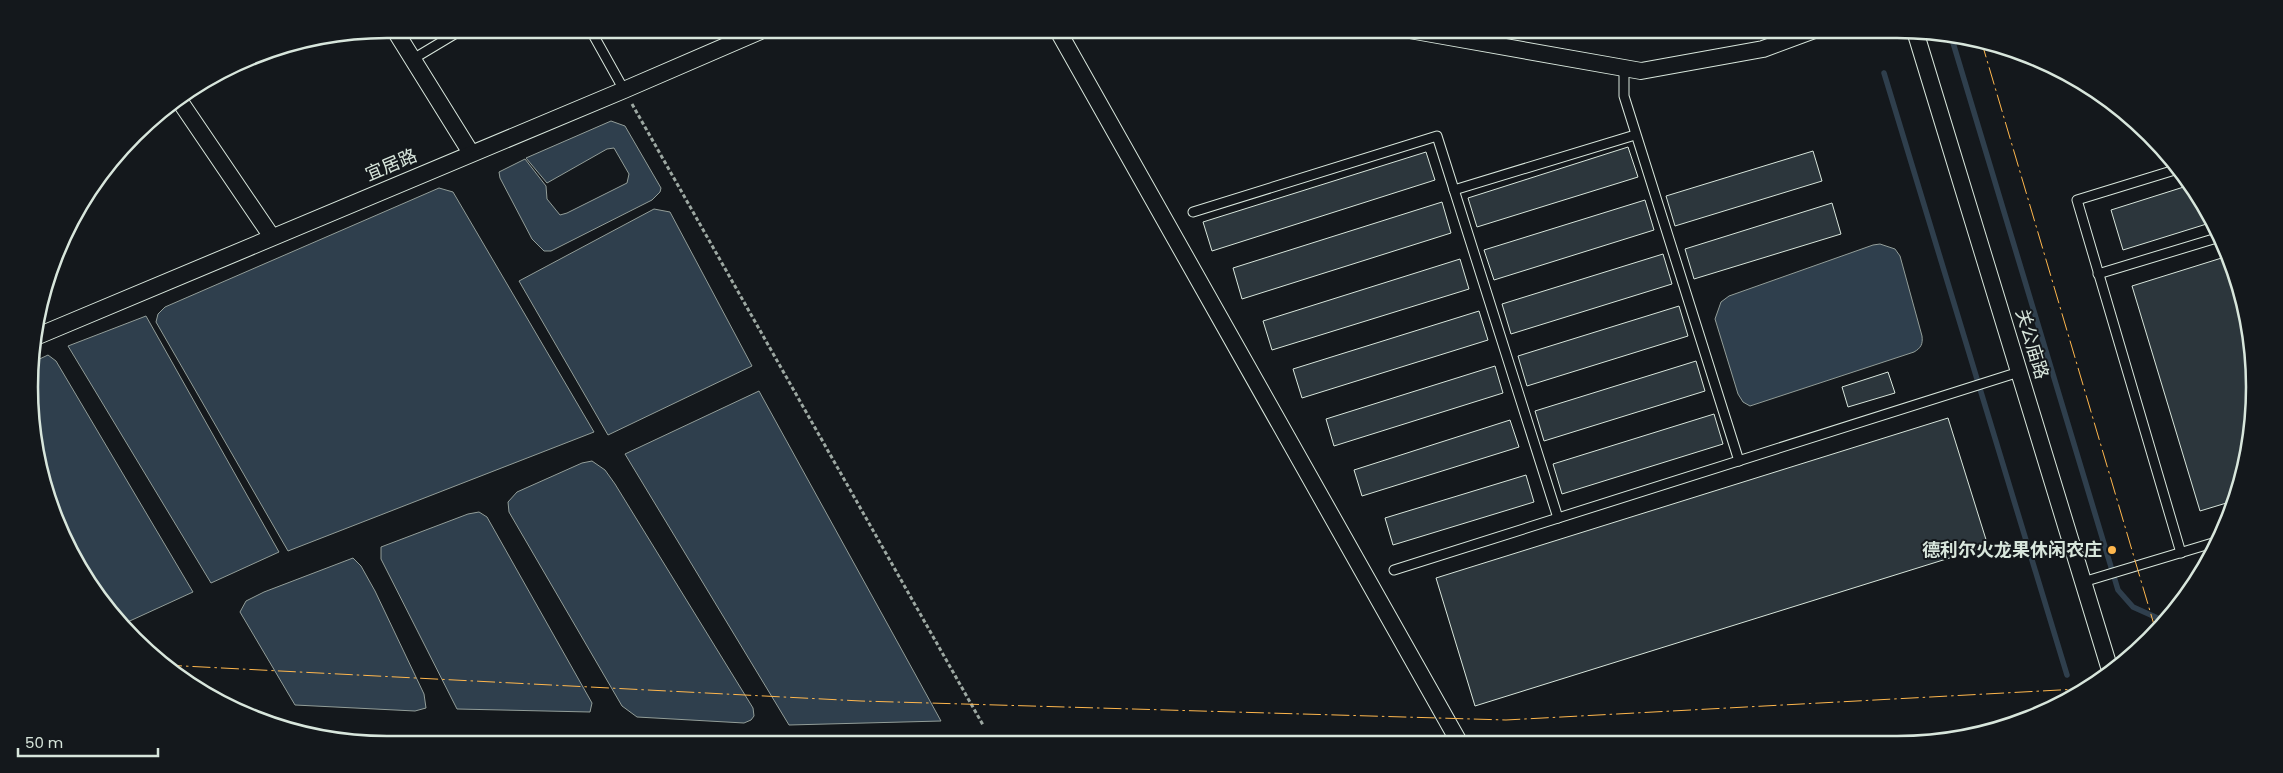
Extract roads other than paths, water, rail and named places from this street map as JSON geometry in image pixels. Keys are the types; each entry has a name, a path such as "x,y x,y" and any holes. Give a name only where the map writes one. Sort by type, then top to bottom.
{"street":[{"path":"400,38 471,153"},
{"name":"宜居路","path":"41,334 744,38"},
{"path":"1062,38 1456,736"},
{"path":"1454,38 1641,71 1762,48 1791,38"},
{"name":"关公庙路","path":"1917,38 2108,664"},
{"path":"182,104 272,237"}],"lane":[{"path":"413,58 447,38"},
{"path":"595,38 624,90"},
{"path":"1624,69 1624,96 1739,461"},
{"path":"1454,190 1636,135"},
{"path":"1193,212 1437,136 1558,518"},
{"path":"2171,171 2077,200 2181,553"},
{"path":"2098,274 2213,239"},
{"path":"1394,570 2019,372"},
{"path":"2083,582 2208,544"}],"water":[{"path":"611,121 625,126 661,188 660,192 652,200 551,251 544,251 532,239 500,178 499,172 525,159 546,186 547,199 560,215 567,213 627,183 629,174 614,148 607,149 547,183 526,158"},
{"path":"439,188 453,192 594,432 288,551 156,322 158,314 165,307"},
{"path":"654,209 670,212 752,366 608,435 519,281"},
{"path":"1880,244 1895,249 1900,256 1922,336 1920,347 1914,352 1750,406 1743,402 1738,394 1715,319 1721,302 1729,296"},
{"path":"146,316 279,552 211,583 68,346"},
{"path":"48,355 56,361 193,592 129,622 96,580 73,541 49,477 40,432 38,360"},
{"path":"759,391 941,721 789,725 625,454"},
{"path":"592,461 605,470 615,484 753,708 754,716 751,720 744,723 637,717 622,706 509,512 508,502 517,492 582,463"},
{"path":"479,512 487,517 592,703 590,712 457,709 381,559 381,547 468,514"},
{"path":"353,558 361,566 375,591 424,694 426,708 415,711 295,705 240,612 246,601 264,592"}],"waterway":[{"path":"1953,42 2118,590 2133,607 2158,618"},
{"path":"1884,73 2067,675"}],"place":[{"name":"德利尔火龙果休闲农庄","path":"2112,550"}]}
